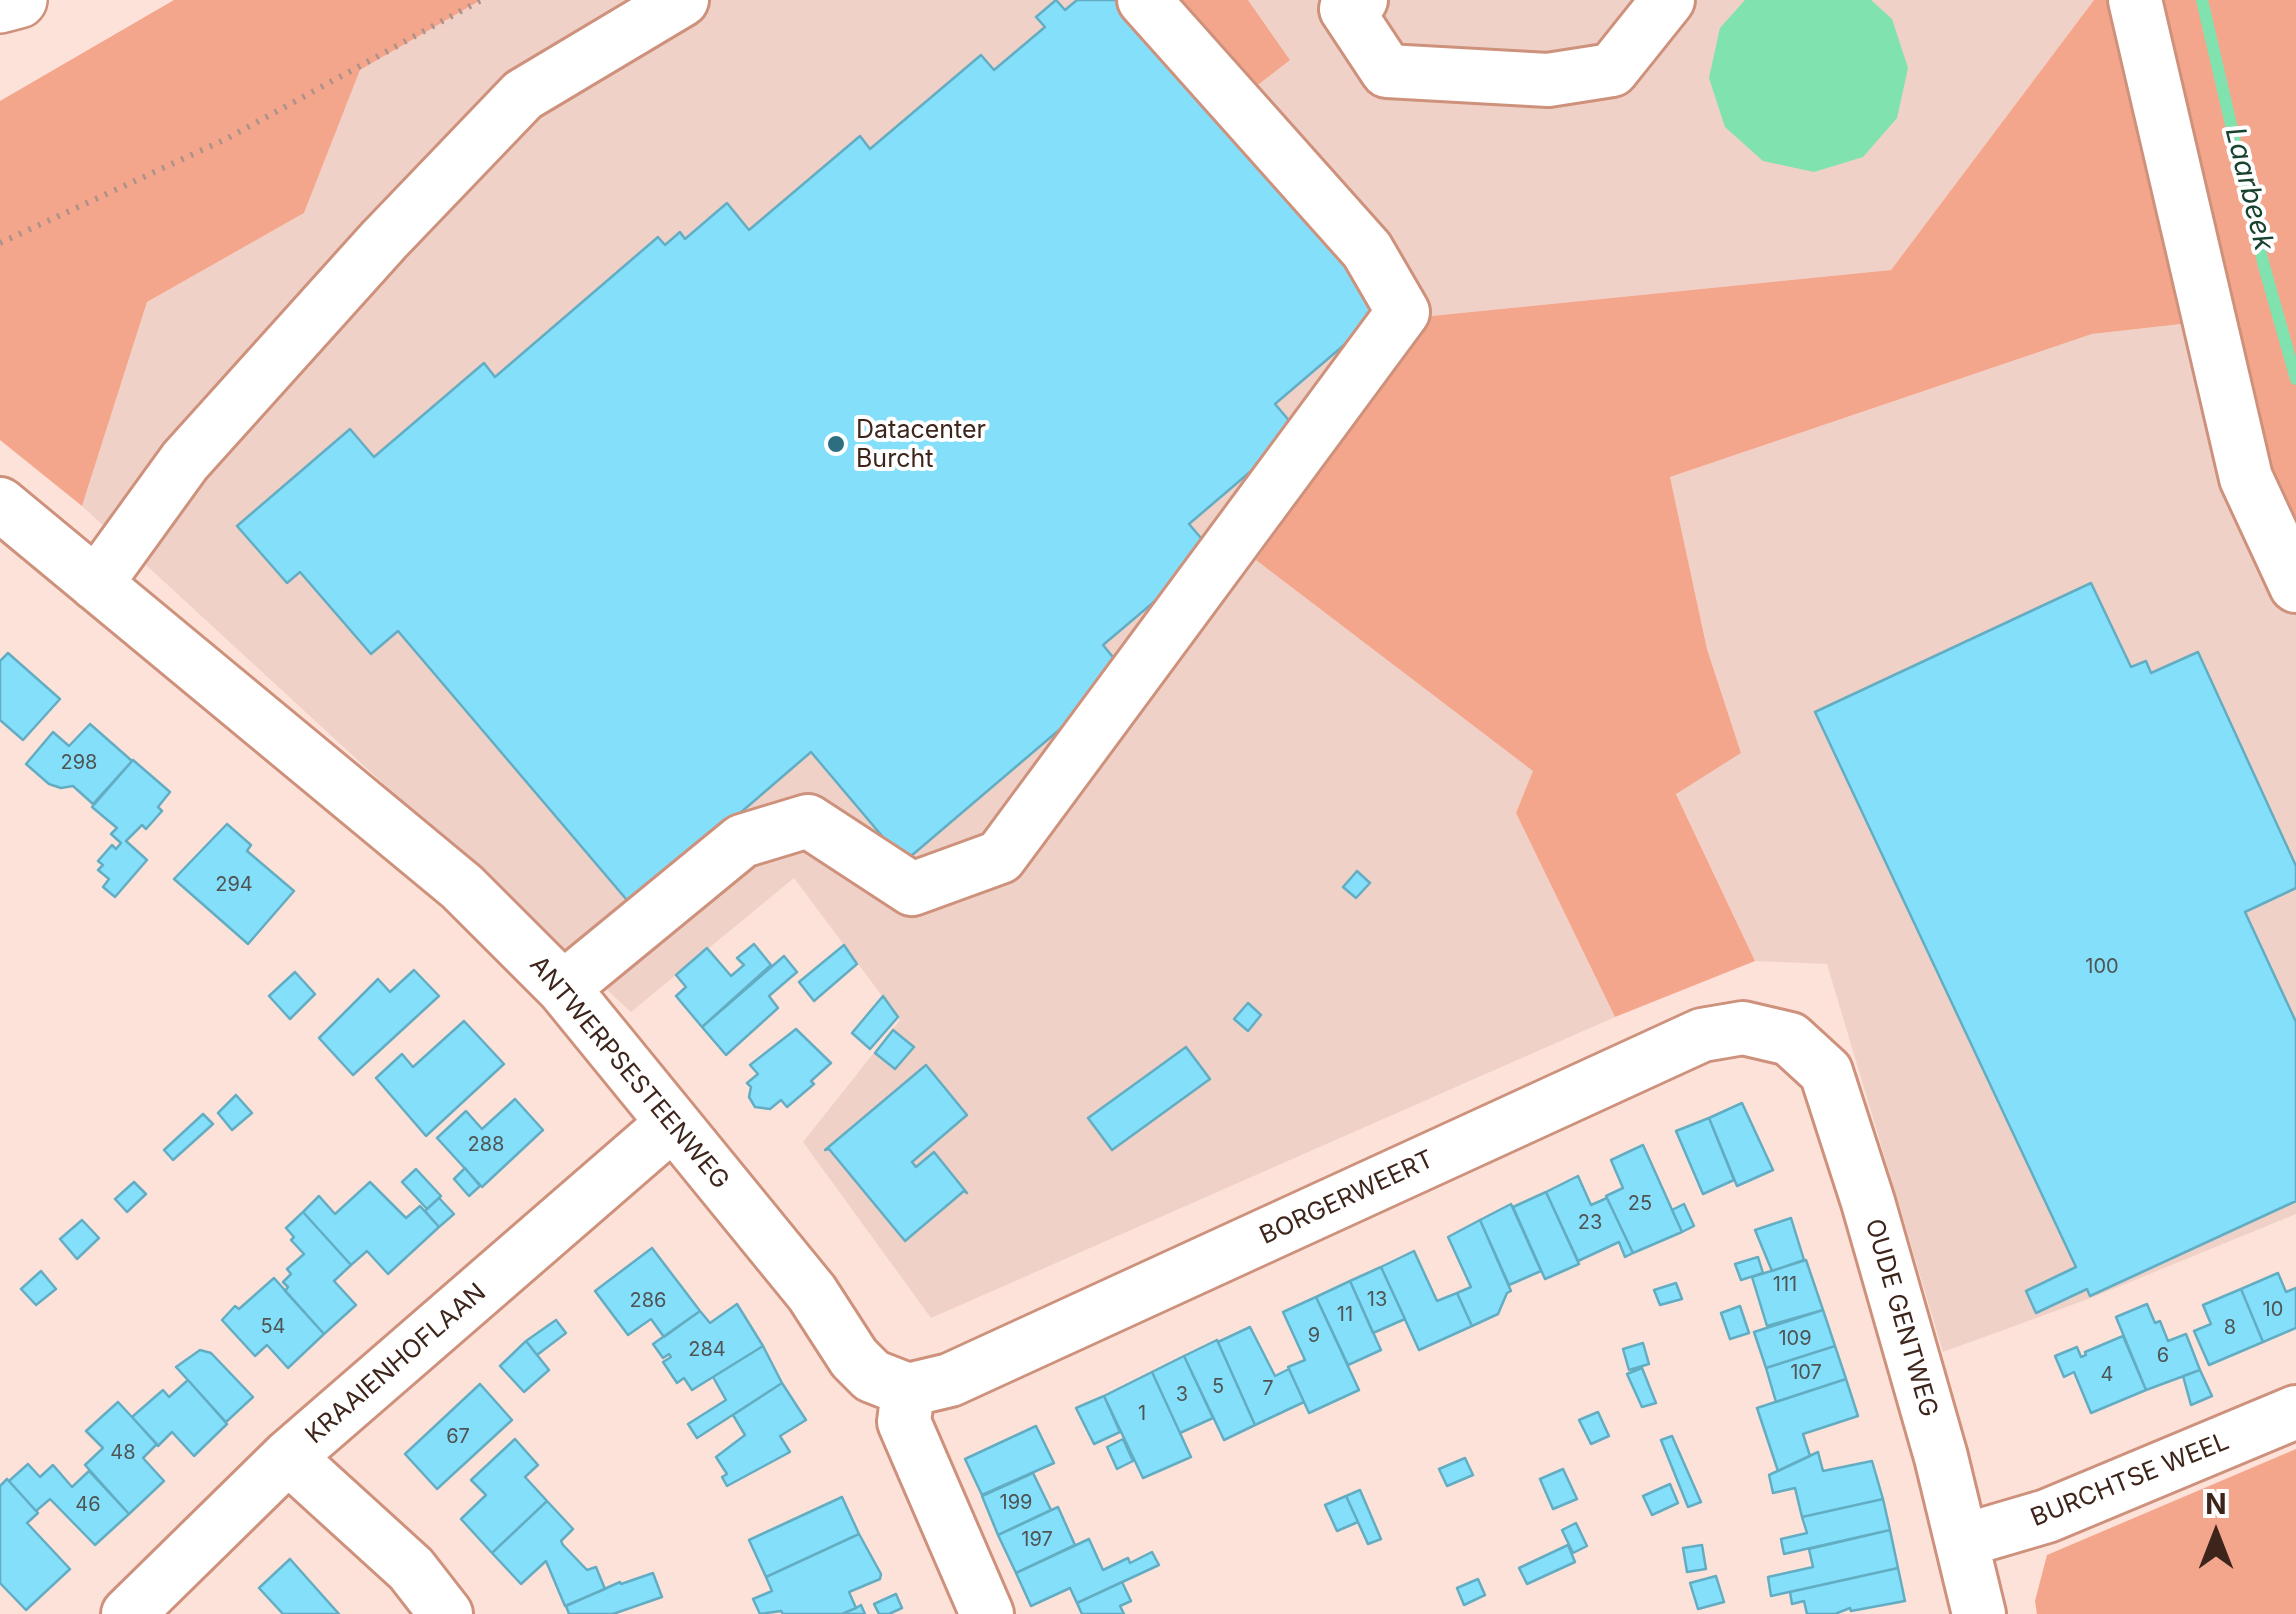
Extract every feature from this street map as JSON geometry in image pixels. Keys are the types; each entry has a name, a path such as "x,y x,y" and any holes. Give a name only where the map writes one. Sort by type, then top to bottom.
{"highway":[{"path":"0,5 19,0"}],"street":[{"path":"96,584 184,461 384,240 523,95 682,0"},
{"path":"563,988 742,841 808,820 912,890 1000,857 1404,312 1367,250 1144,0"},
{"path":"1362,0 1346,9 1387,71 1548,80 1612,70 1668,0"},
{"path":"2135,0 2246,478 2296,586"},
{"name":"ANTWERPSESTEENWEG","path":"0,504 462,887 563,988 812,1293 854,1358 872,1376 908,1390"},
{"name":"BORGERWEERT","path":"908,1390 950,1380 1702,1034 1743,1028 1790,1039"},
{"name":"OUDE GENTWEG","path":"1790,1039 1826,1072 1868,1202 1979,1614"},
{"name":"KRAAIENHOFLAAN","path":"128,1614 288,1457 672,1124"},
{"path":"908,1390 904,1422 987,1614"},
{"name":"BURCHTSE WEEL","path":"1962,1542 2046,1516 2296,1412"},
{"path":"288,1457 411,1569 446,1614"}],"path":[{"path":"0,243 226,139 481,0"}],"shaded area":[{"path":"174,0 481,0 360,70 304,213 147,302 82,506 0,440 0,101"},
{"path":"481,0 1167,0 1290,60 1248,0 2094,0 1891,270 1431,316 1257,560 1534,771 1516,813 1615,1017 931,1318 803,1142 900,1020 794,878 631,1012 82,506 147,302 304,213 360,70"},
{"path":"1167,0 1248,0 1290,60 1246,94"},
{"path":"1745,0 1871,0 1892,19 1908,68 1897,118 1863,157 1814,172 1763,161 1725,127 1709,78 1720,28"},
{"path":"2094,0 2296,0 2296,544 2263,474 2226,319 2092,334 1670,477 1707,649 1741,753 1676,794 1755,961 1615,1017 1516,813 1533,771 1256,560 1431,316 1891,270"},
{"path":"2226,319 2296,544 2296,1214 2091,1298 1943,1352 1827,964 1755,961 1676,793 1741,753 1707,649 1670,477 2092,334"},
{"path":"2296,1449 2296,1614 2037,1614 2035,1601 2047,1555"}],"building":[{"name":"Datacenter Burcht","path":"1056,0 1065,10 1077,0 1122,0 1385,310 1275,404 1298,431 1189,524 1213,552 1103,645 1126,673 904,862 811,752 632,906 398,631 371,654 300,572 287,583 237,526 350,429 374,457 484,363 495,377 658,237 665,245 680,232 685,239 727,203 749,230 860,136 870,149 981,55 994,70 1045,27 1036,17"},
{"path":"2091,583 2131,667 2146,661 2151,673 2198,652 2296,866 2296,888 2245,912 2296,1022 2296,1201 2090,1296 2087,1289 2036,1313 2026,1291 2076,1267 1815,712"},
{"path":"8,653 60,699 23,740 0,720 0,661"},
{"path":"90,724 132,761 93,804 73,786 49,784 26,764 53,732 69,746"},
{"path":"133,760 170,792 158,807 162,811 146,829 142,825 126,841 147,860 115,897 103,887 109,879 98,870 103,865 98,861 112,845 116,849 121,843 111,834 117,828 92,807"},
{"path":"227,824 251,845 247,851 294,891 248,944 174,879"},
{"path":"1357,871 1370,883 1356,898 1343,887"},
{"path":"754,944 771,965 702,1027 676,996 686,987 676,975 707,948 731,976 744,965 737,958"},
{"path":"844,945 857,964 814,1001 799,982"},
{"path":"784,956 797,972 769,996 778,1008 726,1055 702,1027"},
{"path":"414,970 439,996 353,1075 319,1038 378,979 390,992"},
{"path":"295,972 315,994 290,1019 269,996"},
{"path":"883,996 898,1017 870,1049 852,1033"},
{"path":"1248,1003 1261,1015 1248,1031 1234,1019"},
{"path":"464,1021 504,1064 426,1136 376,1078 402,1054 413,1067"},
{"path":"796,1029 831,1063 787,1107 781,1100 770,1109 755,1107 747,1083 758,1074 750,1065"},
{"path":"893,1030 914,1047 895,1069 875,1053"},
{"path":"1186,1047 1210,1079 1112,1150 1088,1118"},
{"path":"926,1065 967,1115 912,1162 916,1167 934,1152 967,1193 964,1191 905,1241 829,1149 825,1150"},
{"path":"236,1095 252,1113 232,1130 218,1113"},
{"path":"515,1099 543,1130 482,1187 437,1138 466,1111 482,1129"},
{"path":"1742,1103 1773,1170 1737,1186 1709,1118"},
{"path":"203,1114 213,1124 173,1160 164,1150"},
{"path":"1709,1118 1734,1180 1703,1194 1676,1131"},
{"path":"1643,1145 1682,1232 1633,1253 1606,1196 1623,1188 1611,1160"},
{"path":"465,1168 480,1186 469,1196 454,1179"},
{"path":"416,1169 441,1196 427,1209 402,1182"},
{"path":"1578,1176 1591,1205 1607,1198 1633,1253 1625,1257 1619,1242 1578,1261 1546,1192"},
{"path":"134,1182 146,1194 127,1212 115,1199"},
{"path":"370,1182 406,1218 420,1206 439,1227 388,1274 367,1251 351,1265 303,1212 319,1196 335,1214"},
{"path":"1546,1192 1579,1264 1545,1279 1513,1207"},
{"path":"439,1198 454,1214 439,1227 425,1211"},
{"path":"1511,1204 1541,1271 1509,1285 1480,1220"},
{"path":"1684,1204 1694,1226 1682,1232 1672,1210"},
{"path":"303,1212 351,1265 334,1281 356,1305 324,1334 285,1291 288,1287 283,1282 291,1274 287,1269 304,1254 286,1228"},
{"path":"1791,1218 1804,1260 1772,1271 1755,1230"},
{"path":"82,1220 99,1238 77,1259 60,1239"},
{"path":"1480,1220 1511,1291 1498,1314 1472,1326 1457,1293 1471,1287 1448,1237"},
{"path":"652,1248 700,1311 664,1337 651,1319 628,1335 595,1291"},
{"path":"1414,1251 1437,1301 1457,1293 1472,1326 1419,1350 1381,1267"},
{"path":"1758,1257 1763,1273 1741,1280 1735,1264"},
{"path":"1806,1260 1823,1310 1767,1326 1752,1277"},
{"path":"1381,1267 1405,1319 1373,1333 1350,1281"},
{"path":"41,1271 56,1289 36,1305 21,1289"},
{"path":"2278,1273 2286,1292 2296,1288 2296,1328 2263,1342 2241,1289"},
{"path":"274,1278 324,1334 288,1368 267,1345 255,1356 222,1320"},
{"path":"1350,1281 1381,1350 1348,1365 1316,1297"},
{"path":"1676,1283 1682,1299 1660,1305 1654,1290"},
{"path":"2241,1289 2263,1342 2209,1365 2194,1331 2211,1324 2203,1305"},
{"path":"1316,1297 1359,1390 1309,1413 1288,1367 1305,1360 1283,1312"},
{"path":"737,1304 763,1346 692,1390 684,1378 677,1383 663,1362 671,1357 669,1354 663,1358 653,1344 700,1311 710,1323"},
{"path":"2147,1304 2168,1341 2186,1334 2200,1370 2146,1390 2116,1317"},
{"path":"1740,1306 1749,1333 1730,1339 1721,1313"},
{"path":"1823,1310 1835,1346 1766,1368 1754,1332"},
{"path":"556,1320 566,1333 537,1355 526,1341"},
{"path":"1250,1327 1275,1376 1289,1369 1304,1402 1255,1425 1218,1342"},
{"path":"2123,1336 2146,1390 2091,1413 2074,1372 2064,1377 2055,1356 2077,1347 2081,1357"},
{"path":"1217,1340 1255,1425 1224,1440 1184,1356"},
{"path":"526,1341 549,1370 524,1392 500,1366"},
{"path":"1643,1343 1649,1364 1629,1370 1623,1349"},
{"path":"763,1346 782,1383 697,1438 688,1424 726,1400 713,1377"},
{"path":"1835,1346 1846,1379 1776,1402 1766,1368"},
{"path":"200,1350 211,1353 253,1397 226,1422 176,1367"},
{"path":"1184,1356 1213,1418 1180,1433 1152,1372"},
{"path":"1642,1368 1656,1403 1642,1407 1627,1374"},
{"path":"2200,1370 2212,1396 2191,1405 2183,1376"},
{"path":"1152,1372 1191,1457 1143,1478 1104,1396"},
{"path":"1846,1379 1858,1416 1803,1434 1810,1456 1778,1471 1757,1408"},
{"path":"188,1380 227,1424 194,1456 172,1432 158,1446 132,1417 163,1390 169,1397"},
{"path":"782,1383 806,1420 780,1436 790,1452 727,1486 722,1477 727,1474 716,1457 745,1435 733,1415"},
{"path":"480,1384 512,1420 437,1489 405,1454"},
{"path":"1104,1396 1120,1432 1094,1444 1076,1408"},
{"path":"118,1402 157,1444 143,1458 164,1481 129,1514 85,1465 103,1448 86,1431"},
{"path":"1598,1412 1609,1436 1591,1444 1579,1420"},
{"path":"1036,1426 1054,1463 982,1495 965,1459"},
{"path":"1672,1436 1701,1502 1688,1507 1661,1440"},
{"path":"515,1439 538,1465 525,1477 547,1501 492,1553 461,1519 486,1495 471,1480"},
{"path":"1123,1439 1133,1461 1117,1469 1107,1447"},
{"path":"1818,1452 1823,1471 1872,1461 1883,1499 1802,1517 1795,1488 1773,1493 1769,1475"},
{"path":"1465,1458 1473,1475 1447,1486 1439,1469"},
{"path":"28,1464 40,1477 53,1465 72,1487 89,1471 129,1514 95,1545 50,1499 36,1511 9,1481"},
{"path":"1563,1469 1577,1499 1553,1509 1540,1479"},
{"path":"1033,1473 1051,1510 998,1535 982,1496"},
{"path":"7,1479 38,1513 27,1523 70,1569 26,1610 0,1583 0,1486"},
{"path":"1670,1484 1678,1503 1652,1515 1643,1496"},
{"path":"1360,1490 1381,1539 1368,1544 1346,1496"},
{"path":"1346,1496 1358,1522 1337,1531 1325,1505"},
{"path":"842,1497 859,1534 766,1577 749,1540"},
{"path":"1883,1499 1890,1530 1784,1554 1781,1539 1807,1533 1802,1517"},
{"path":"547,1501 573,1529 561,1541 563,1545 587,1570 596,1567 605,1589 565,1606 546,1561 521,1584 492,1553"},
{"path":"1058,1507 1075,1545 1016,1573 998,1535"},
{"path":"1576,1523 1587,1546 1573,1553 1562,1530"},
{"path":"1890,1530 1898,1568 1771,1596 1768,1577 1813,1567 1809,1549"},
{"path":"859,1534 881,1574 880,1579 849,1592 856,1608 842,1614 760,1614 753,1599 772,1591 766,1577"},
{"path":"1089,1539 1103,1570 1152,1552 1159,1565 1077,1603 1070,1588 1031,1606 1016,1573"},
{"path":"1568,1545 1575,1562 1527,1584 1519,1568"},
{"path":"1702,1545 1706,1569 1687,1572 1683,1548"},
{"path":"290,1559 339,1614 283,1614 259,1588"},
{"path":"1898,1568 1905,1601 1851,1611 1850,1608 1835,1614 1807,1614 1804,1601 1792,1604 1790,1592"},
{"path":"653,1573 662,1597 613,1614 569,1614 566,1606 620,1582"},
{"path":"1716,1576 1724,1602 1698,1609 1690,1583"},
{"path":"1478,1579 1485,1595 1464,1605 1457,1588"},
{"path":"1122,1582 1131,1601 1120,1606 1124,1614 1082,1614 1077,1603"},
{"path":"896,1594 902,1608 879,1614 874,1604"},
{"path":"861,1605 865,1614 842,1614 856,1608"}],"waterway":[{"name":"Laarbeek","path":"2202,0 2264,266 2296,379"}],"place":[{"name":"Datacenter Burcht","path":"836,444"}]}
